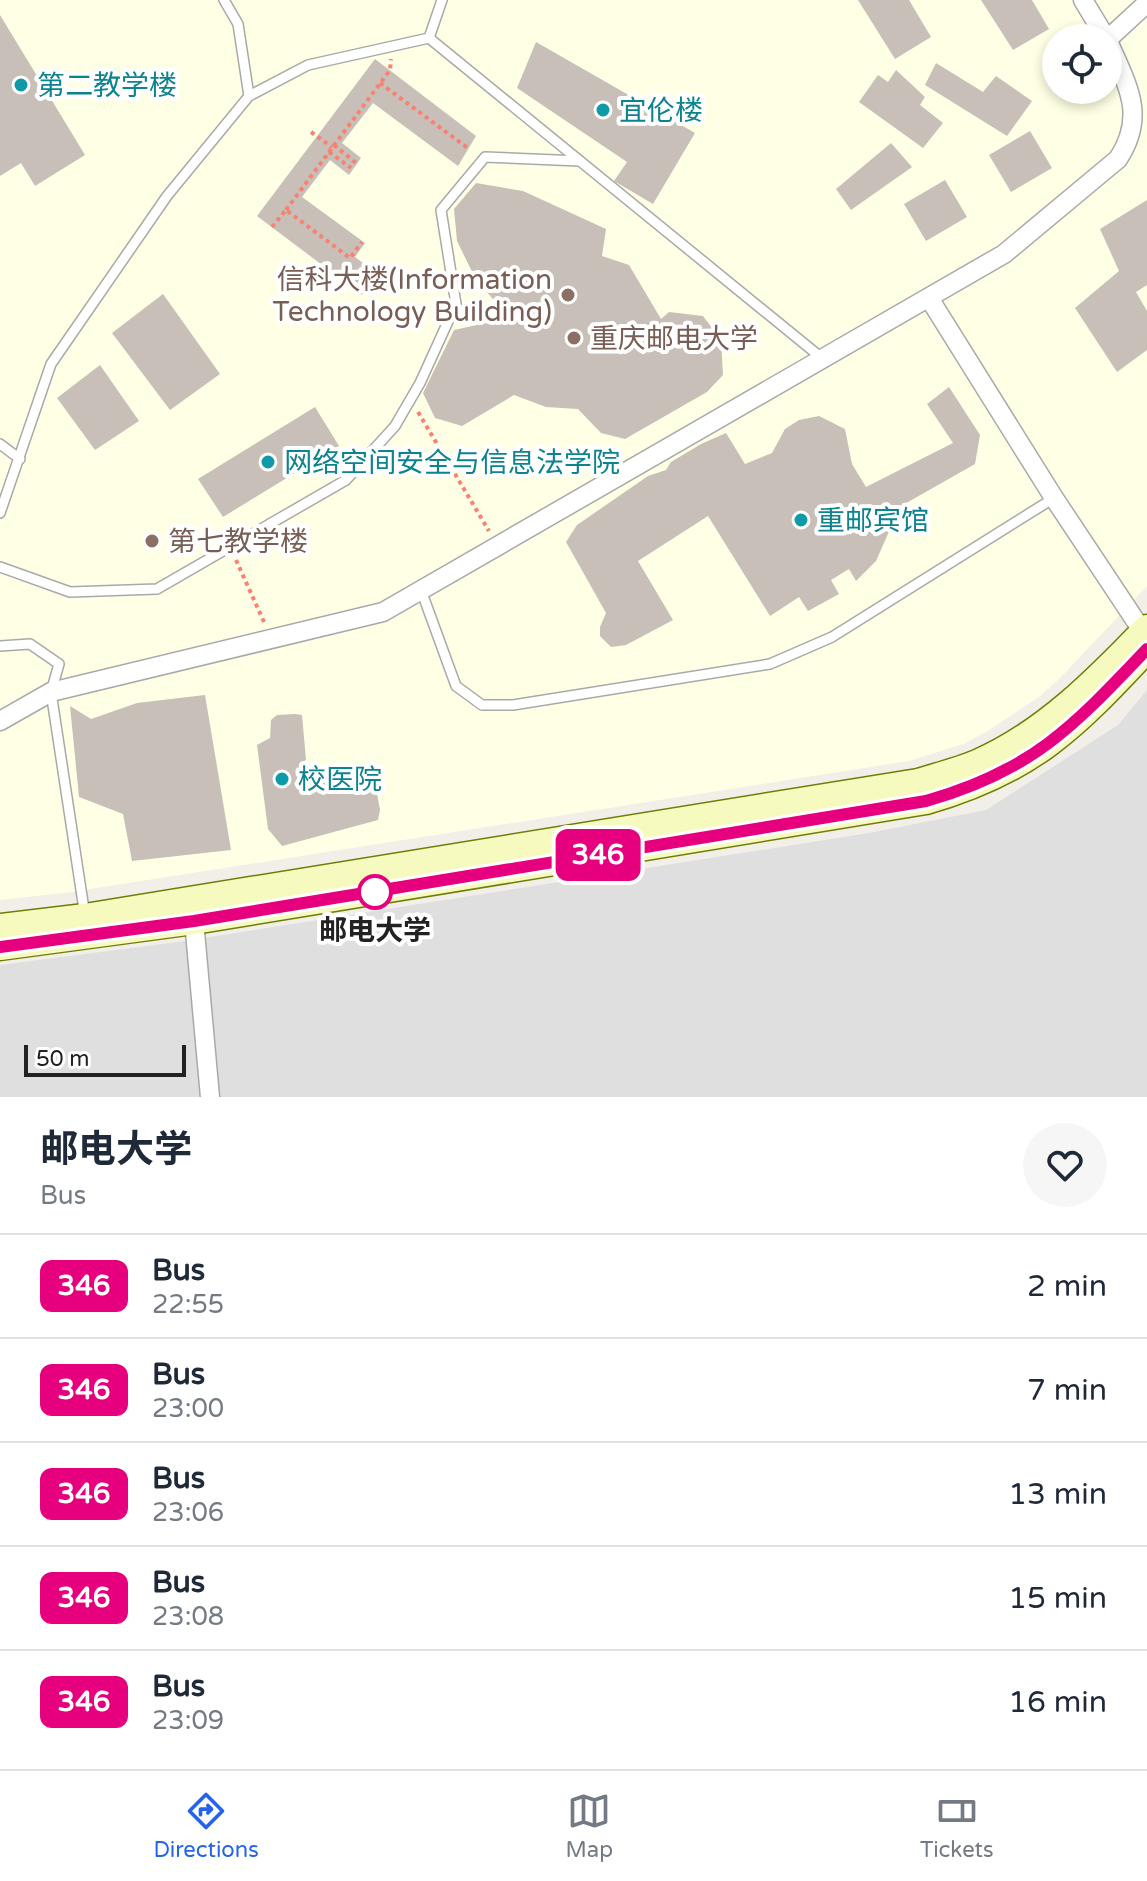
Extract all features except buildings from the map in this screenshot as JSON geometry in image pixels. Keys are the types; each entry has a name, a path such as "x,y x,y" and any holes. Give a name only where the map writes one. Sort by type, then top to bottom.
{"main road":[{"path":"0,927 85,917 918,782 975,764 1028,735 1146,637"},
{"path":"0,947 194,921 926,801 1014,767 1041,750 1089,711 1146,637"}],"street":[{"path":"1083,0 1098,24"},
{"path":"1122,26 1147,3"},
{"path":"0,721 51,692 383,612 929,298 1004,254 1118,159 1129,144 1135,109 1122,73"},
{"path":"929,298 1054,498 1146,637"},
{"path":"194,921 210,1097"}],"lane":[{"path":"224,0 238,24 249,96"},
{"path":"429,38 442,0"},
{"path":"0,513 51,364 167,196 249,96 308,65 429,38"},
{"path":"429,38 823,359"},
{"path":"0,567 70,592 157,589 346,480 395,426 411,400 456,304 441,210 485,157 580,161"},
{"path":"0,444 20,459"},
{"path":"421,590 456,686 482,705 513,705 770,664 832,637 1054,498"},
{"path":"0,646 30,644 59,664 51,692 85,917"}],"path":[{"path":"272,227 392,65"},
{"path":"380,83 469,149"},
{"path":"311,132 356,163"},
{"path":"332,148 351,168"},
{"path":"286,210 350,258 362,242"},
{"path":"411,400 498,546"},
{"path":"230,547 272,639"}],"shaded area":[{"name":"重庆邮电大学","path":"0,0 1147,0 1147,586 1039,697 963,744 909,761 71,892 0,900"},
{"path":"1147,690 1147,1097 0,1097 0,965 178,942 869,833 986,810 1118,725"}],"bus line":[{"name":"346","path":"0,947 194,921 926,801 983,782 1041,750 1089,711 1147,649"}],"place":[{"name":"第二教学楼","path":"21,85"},
{"name":"宜伦楼","path":"603,110"},
{"name":"信科大楼(Information Technology Building)","path":"568,295"},
{"name":"重庆邮电大学","path":"574,338"},
{"name":"网络空间安全与信息法学院","path":"268,462"},
{"name":"重邮宾馆","path":"801,520"},
{"name":"第七教学楼","path":"152,541"},
{"name":"校医院","path":"282,779"},
{"name":"邮电大学","path":"375,892"}]}
